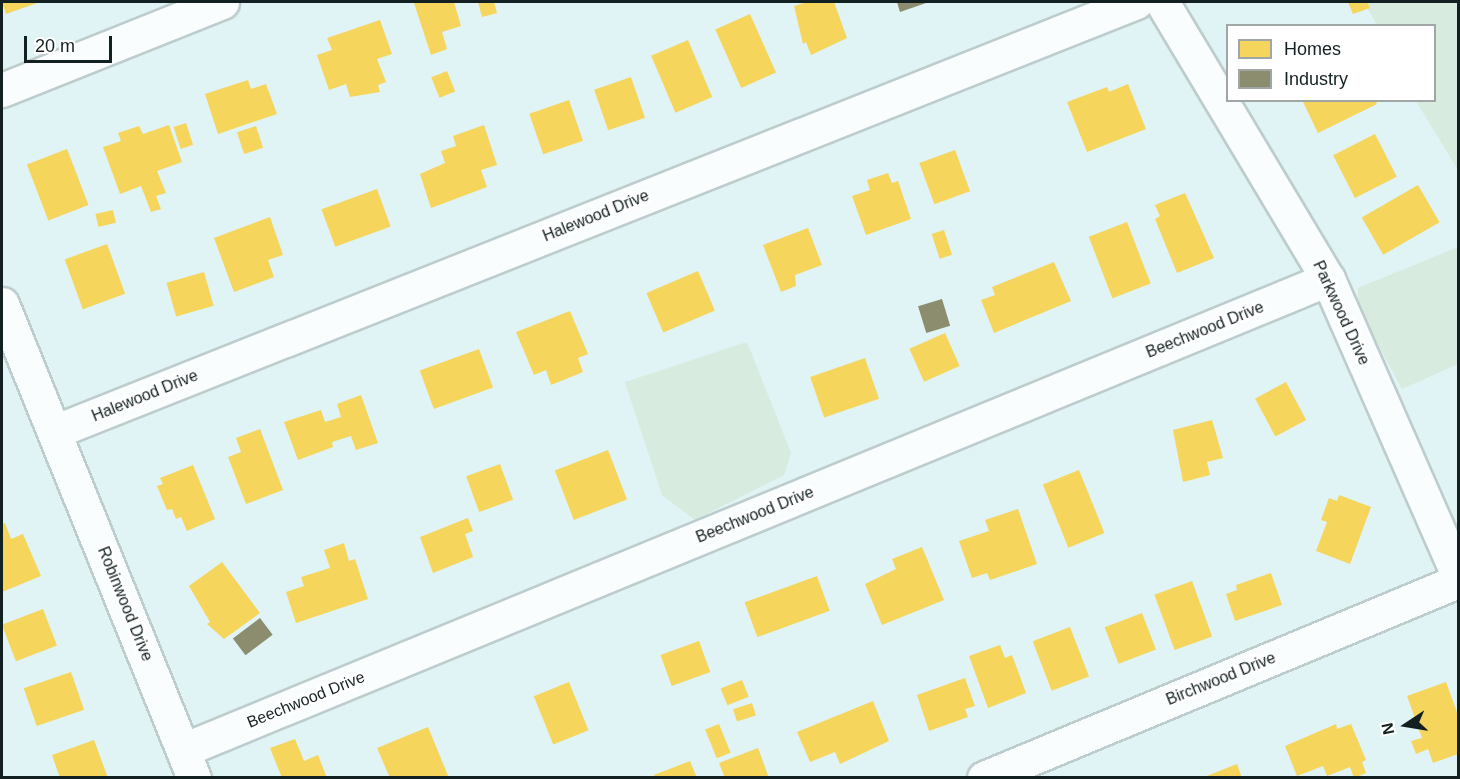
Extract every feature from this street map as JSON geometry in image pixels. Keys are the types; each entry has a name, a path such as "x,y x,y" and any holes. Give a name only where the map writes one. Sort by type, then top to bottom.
{"street":[{"path":"2,90 222,2"},
{"name":"Halewood Drive","path":"56,431 1136,2"},
{"name":"Parkwood Drive","path":"1161,2 1328,279 1458,575"},
{"name":"Beechwood Drive","path":"188,764 1328,279"},
{"name":"Robinwood Drive","path":"2,304 56,431 188,764"},
{"name":"Birchwood Drive","path":"984,777 1458,581"}],"green space":[{"path":"1364,2 1458,2 1458,170 1417,102 1436,102 1436,24 1376,24"},
{"path":"1458,247 1458,364 1402,389 1358,307 1358,288"},
{"path":"747,342 791,453 784,475 695,520 662,495 625,382"}],"building: Homes":[{"path":"2,2 40,2 6,14"},
{"path":"454,2 461,26 442,32 447,49 431,55 414,3"},
{"path":"478,2 494,2 497,13 482,17"},
{"path":"807,2 834,2 847,38 811,55 806,42 803,44 794,6"},
{"path":"1348,2 1367,2 1370,8 1353,14"},
{"path":"750,14 776,72 741,88 715,29"},
{"path":"380,20 392,54 377,59 386,82 378,85 380,92 350,97 346,84 329,90 317,55 332,50 327,38"},
{"path":"688,40 712,97 675,113 651,56"},
{"path":"447,71 455,91 439,98 431,77"},
{"path":"631,77 645,118 608,130 594,90"},
{"path":"248,80 251,89 266,84 277,114 218,134 205,94"},
{"path":"1128,84 1146,129 1087,152 1067,102 1107,87 1109,92"},
{"path":"569,100 583,141 543,154 529,114"},
{"path":"1303,102 1376,102 1377,104 1318,133"},
{"path":"186,123 193,145 181,149 174,127"},
{"path":"169,125 182,162 157,171 166,193 156,196 161,209 151,212 141,186 120,194 103,147 121,141 118,133 139,126 143,134"},
{"path":"484,125 497,165 481,170 487,187 431,208 420,174 445,163 441,151 456,146 453,136"},
{"path":"256,126 263,148 244,154 237,132"},
{"path":"1375,134 1397,177 1355,198 1333,155"},
{"path":"67,149 89,205 48,220 27,164"},
{"path":"955,150 970,191 934,204 919,163"},
{"path":"888,173 892,183 898,181 911,219 866,235 852,196 870,190 867,180"},
{"path":"1418,185 1440,222 1383,255 1362,218"},
{"path":"377,189 391,227 335,247 322,209"},
{"path":"1185,193 1214,258 1177,273 1155,219 1160,216 1155,205"},
{"path":"113,210 116,223 98,227 95,214"},
{"path":"270,217 283,255 268,260 274,277 234,292 214,238"},
{"path":"1127,222 1151,284 1112,298 1089,237"},
{"path":"808,228 822,265 795,275 796,286 781,292 763,245"},
{"path":"944,230 952,255 940,259 932,234"},
{"path":"107,244 125,294 83,309 65,259"},
{"path":"1054,262 1071,301 994,333 981,300 995,295 992,287"},
{"path":"698,271 715,311 663,332 646,293"},
{"path":"204,272 214,306 176,316 167,283"},
{"path":"570,311 588,354 578,358 583,372 551,385 546,370 534,375 516,332"},
{"path":"945,333 960,366 924,382 909,349"},
{"path":"479,349 493,388 434,409 420,371"},
{"path":"865,358 879,399 824,418 810,377"},
{"path":"1286,382 1306,420 1275,436 1255,398"},
{"path":"361,395 378,443 356,450 351,436 332,442 333,447 298,460 284,422 321,410 325,422 341,417 337,404"},
{"path":"1212,420 1223,458 1207,462 1210,475 1183,482 1173,430"},
{"path":"260,429 283,490 246,504 228,457 241,452 236,438"},
{"path":"608,450 627,499 574,520 555,470"},
{"path":"500,464 513,500 479,512 466,476"},
{"path":"193,465 215,519 187,531 181,517 176,519 172,509 167,510 157,486 163,484 160,478"},
{"path":"1079,470 1104,533 1068,548 1043,485"},
{"path":"1339,495 1371,507 1350,564 1316,551 1327,522 1321,520 1329,498 1337,501"},
{"path":"1018,509 1037,564 990,580 987,573 972,578 959,541 989,531 985,520"},
{"path":"468,518 473,531 465,534 473,557 433,573 420,537"},
{"path":"5,523 11,539 23,534 41,576 2,592 2,524"},
{"path":"344,543 349,561 355,559 368,599 296,623 286,592 304,586 301,577 330,568 324,550"},
{"path":"922,547 944,600 882,625 865,584 896,569 892,559"},
{"path":"222,562 260,613 224,639 207,624 210,622 189,586"},
{"path":"1271,573 1282,605 1235,621 1226,594 1237,590 1236,585"},
{"path":"817,576 830,611 757,637 745,602"},
{"path":"1192,581 1212,636 1175,650 1154,595"},
{"path":"43,609 57,645 16,661 2,625"},
{"path":"1142,613 1156,649 1119,664 1105,627"},
{"path":"1070,627 1089,676 1052,691 1033,641"},
{"path":"699,641 710,672 672,686 660,655"},
{"path":"1000,645 1005,658 1012,655 1026,693 988,708 969,656"},
{"path":"71,672 84,710 37,726 24,688"},
{"path":"965,678 975,706 965,709 968,717 929,731 917,695"},
{"path":"742,680 749,697 727,705 721,689"},
{"path":"569,682 588,730 553,744 534,696"},
{"path":"1446,682 1458,715 1458,754 1433,763 1428,749 1416,754 1411,741 1422,738 1407,696"},
{"path":"873,701 889,741 840,764 835,752 810,762 797,732"},
{"path":"752,703 756,715 737,722 733,709"},
{"path":"719,724 731,753 717,758 705,730"},
{"path":"1336,724 1337,729 1351,724 1366,760 1362,762 1366,773 1354,778 1350,767 1327,776 1323,766 1297,776 1285,746"},
{"path":"428,727 449,778 390,778 377,748"},
{"path":"295,739 304,761 318,755 327,778 282,778 270,748"},
{"path":"94,740 108,778 60,778 52,755"},
{"path":"758,748 769,778 725,778 719,763"},
{"path":"690,761 697,778 655,778 654,775"},
{"path":"1237,764 1242,778 1204,778 1204,777"}],"building: Industry":[{"path":"897,2 929,2 900,12"},
{"path":"942,299 950,326 926,333 918,306"},
{"path":"260,618 273,635 245,655 233,638"}]}
